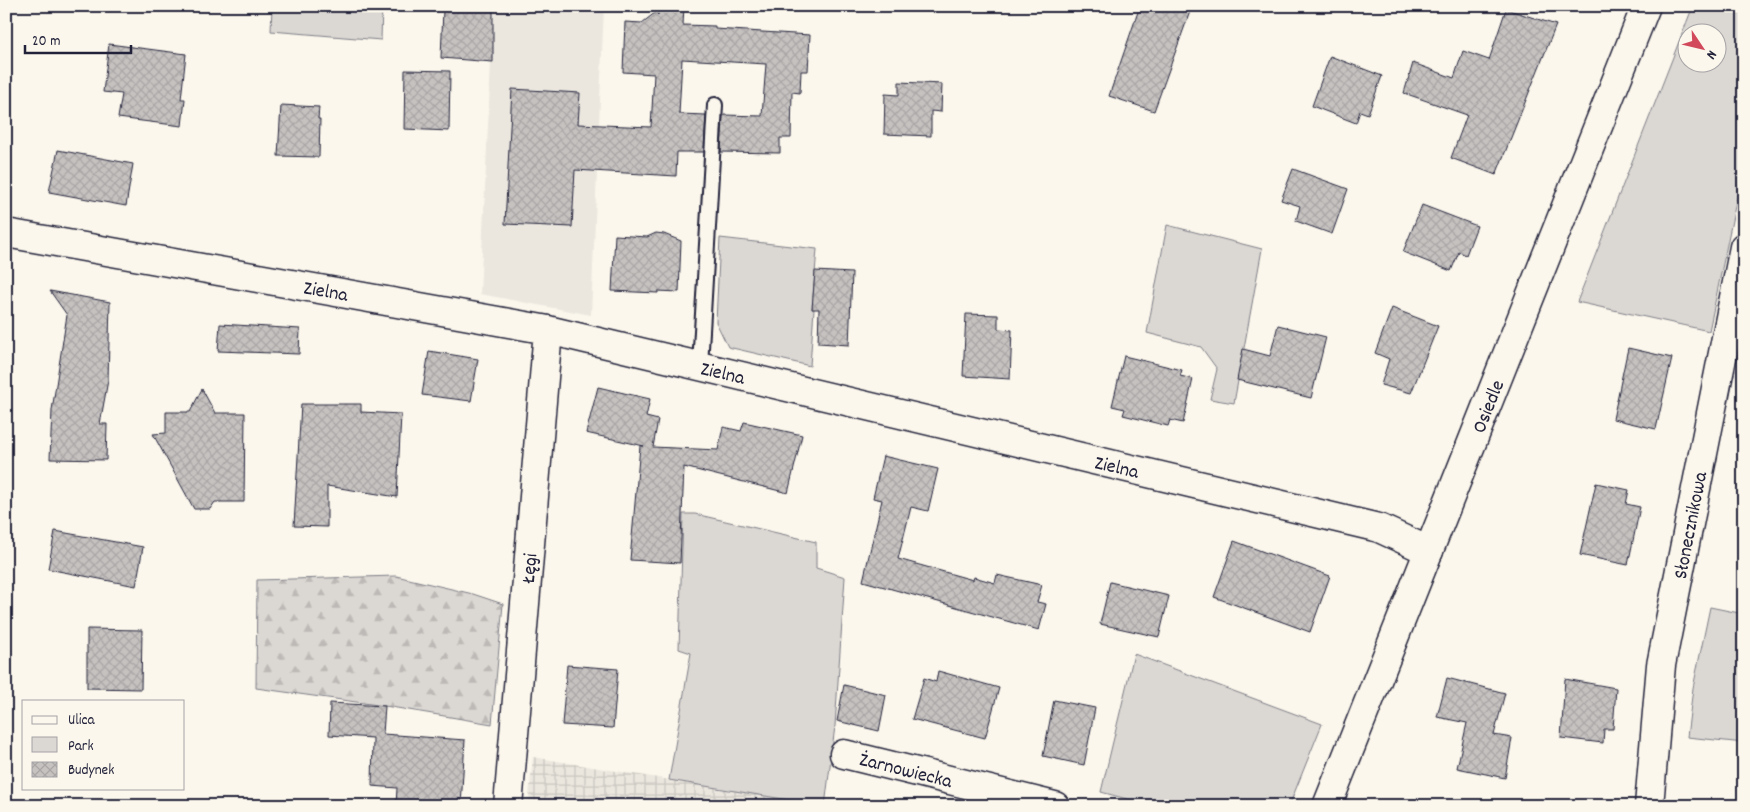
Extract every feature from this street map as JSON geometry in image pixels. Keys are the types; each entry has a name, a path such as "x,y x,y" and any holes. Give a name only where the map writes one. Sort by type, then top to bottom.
{"street":[{"name":"Osiedle","path":"1327,806 1646,6"},
{"name":"Zielna","path":"6,233 548,330 1379,528 1429,551"},
{"name":"Słonecznikowa","path":"1648,806 1661,665 1744,247"},
{"name":"Łęgi","path":"508,806 548,330"},
{"name":"Żarnowiecka","path":"844,754 1055,806"}],"lane":[{"path":"700,366 715,106"}],"shaded area":[{"path":"494,6 604,6 591,315 480,294 491,62 493,61"},
{"path":"533,757 825,806 528,806"}],"green space":[{"path":"272,6 382,6 381,40 271,31"},
{"path":"1693,6 1744,6 1744,163 1709,331 1577,302 1678,44 1678,72 1728,72 1728,22 1687,22"},
{"path":"1167,225 1262,249 1234,403 1210,399 1217,369 1201,347 1147,333"},
{"path":"720,238 817,249 810,366 728,347 716,322"},
{"path":"683,514 695,514 816,542 816,568 845,577 835,726 825,806 669,780 691,653 679,649"},
{"path":"396,576 473,594 503,604 492,724 385,706 256,688 257,580"},
{"path":"1710,607 1744,614 1744,743 1687,737 1693,688"},
{"path":"1134,654 1322,724 1289,806 1153,806 1101,792"}],"building":[{"path":"659,6 684,6 683,25 715,26 715,29 810,35 808,71 801,71 800,93 792,92 791,138 780,138 780,153 721,152 723,115 762,116 766,64 682,59 679,114 706,115 704,152 677,152 676,176 575,170 572,227 505,224 512,89 580,93 578,124 651,127 654,74 623,72 625,22 642,23 656,12 658,15"},
{"path":"1140,6 1192,6 1154,111 1109,96"},
{"path":"443,9 493,10 493,62 441,58"},
{"path":"1506,9 1556,25 1496,175 1451,158 1467,115 1404,93 1413,63 1454,78 1463,51 1489,60"},
{"path":"109,44 186,54 181,99 185,99 182,126 118,118 122,94 103,92"},
{"path":"1330,56 1382,76 1368,114 1360,111 1356,123 1312,106"},
{"path":"405,70 450,71 449,131 404,129"},
{"path":"899,82 942,84 941,112 931,111 931,136 884,134 885,94 899,95"},
{"path":"281,105 319,107 319,157 278,156"},
{"path":"58,150 133,164 126,206 49,192"},
{"path":"1293,169 1348,189 1332,234 1296,221 1300,206 1281,200"},
{"path":"1422,205 1477,226 1466,255 1459,252 1451,271 1403,252"},
{"path":"656,233 681,241 679,292 612,291 615,235 647,237"},
{"path":"815,271 852,273 849,345 818,343 819,309 812,309"},
{"path":"50,291 110,302 108,380 100,424 107,424 106,460 50,459 52,410 67,315"},
{"path":"1392,308 1438,326 1411,393 1381,385 1389,359 1375,353"},
{"path":"966,314 998,315 998,329 1012,330 1010,379 963,376"},
{"path":"220,324 300,329 299,354 218,351"},
{"path":"1278,325 1326,337 1311,398 1237,380 1243,349 1270,356"},
{"path":"1628,348 1672,358 1656,429 1613,419"},
{"path":"429,351 478,359 471,401 422,395"},
{"path":"1124,356 1182,370 1180,376 1193,379 1183,423 1170,420 1168,426 1123,415 1125,409 1112,406"},
{"path":"598,387 650,399 646,417 658,420 653,447 718,450 723,427 741,431 744,422 802,435 788,493 684,467 680,563 630,560 640,446 644,446 586,433"},
{"path":"202,389 215,413 245,413 244,502 215,502 210,509 194,509 153,434 166,433 166,412 190,412"},
{"path":"301,404 361,404 361,412 401,414 397,497 327,486 327,527 294,526"},
{"path":"883,456 938,469 928,511 911,507 898,559 973,580 974,577 995,583 997,575 1042,585 1037,602 1046,604 1039,630 863,581 882,500 873,498"},
{"path":"1596,483 1629,490 1626,504 1640,507 1628,565 1580,555"},
{"path":"55,531 143,547 136,586 48,569"},
{"path":"1234,541 1330,576 1310,632 1214,597"},
{"path":"1110,582 1169,596 1159,637 1100,624"},
{"path":"87,629 142,630 141,689 87,688"},
{"path":"567,665 618,669 613,728 562,725"},
{"path":"938,671 999,688 985,738 912,719 924,678 936,682"},
{"path":"1447,678 1505,693 1494,735 1512,738 1505,778 1457,768 1467,723 1437,717"},
{"path":"1565,679 1616,688 1613,729 1604,729 1603,743 1561,738"},
{"path":"844,685 886,695 879,731 837,721"},
{"path":"1054,700 1095,708 1084,765 1043,756"},
{"path":"330,703 385,706 383,734 465,740 461,806 396,806 397,788 372,786 373,738 329,735"}]}
